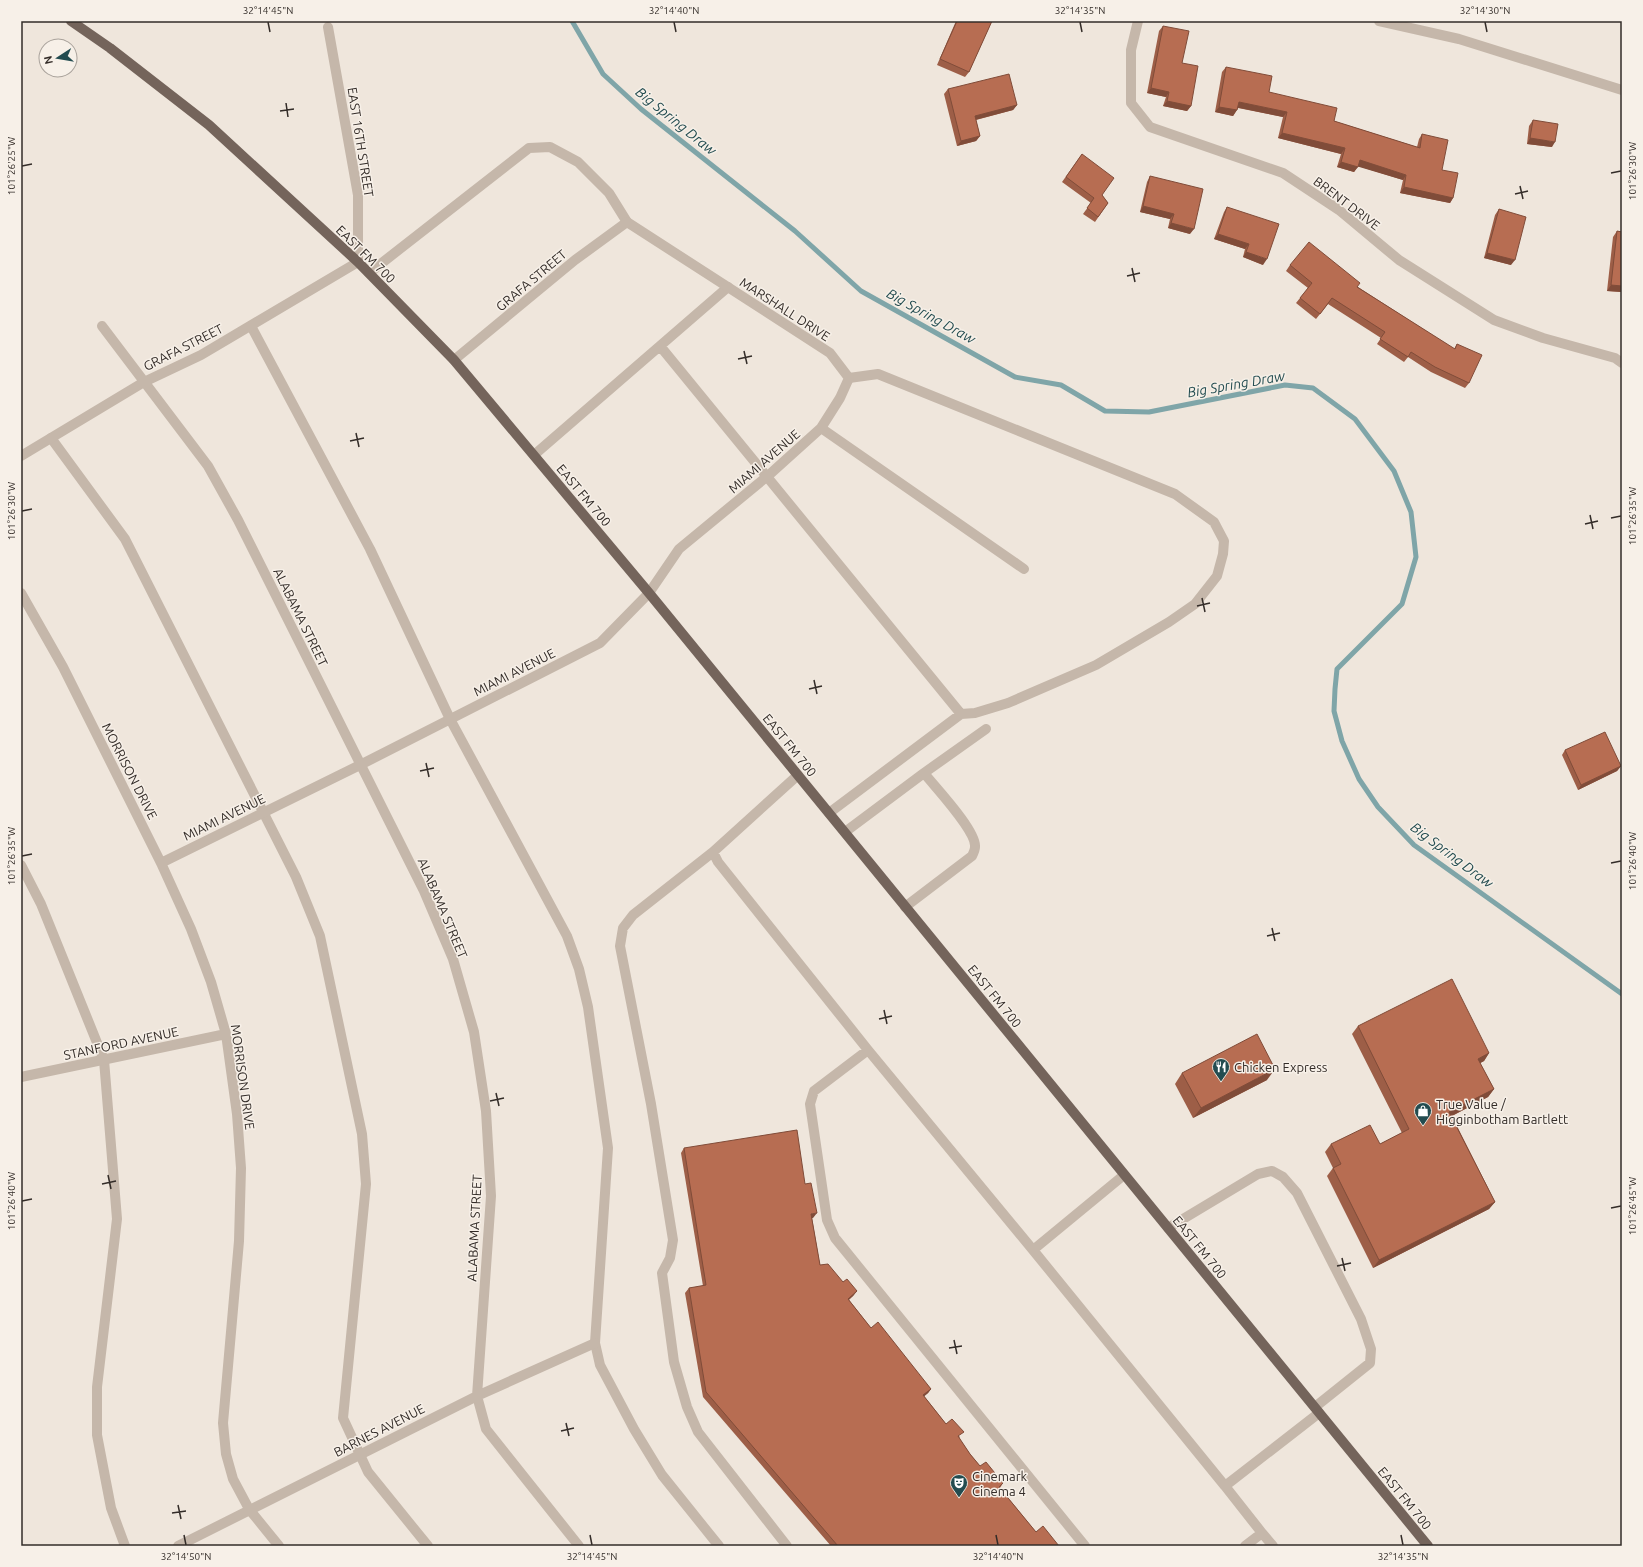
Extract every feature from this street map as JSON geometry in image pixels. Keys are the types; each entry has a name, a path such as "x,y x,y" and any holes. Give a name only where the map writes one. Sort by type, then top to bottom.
{"main road":[{"name":"EAST FM 700","path":"71,21 110,48 209,125 358,262 454,360 650,593 1428,1546"}],"street":[{"name":"BRENT DRIVE","path":"1138,21 1131,50 1131,103 1150,127 1283,173 1339,210 1399,260 1494,320 1543,338 1615,358 1622,363"},
{"path":"1379,21 1459,39 1622,90"},
{"name":"EAST 16TH STREET","path":"328,27 358,195 358,262"},
{"path":"369,273 529,148 550,147 578,162 609,193 627,222"},
{"name":"GRAFA STREET","path":"454,360 575,260 627,222"},
{"name":"MARSHALL DRIVE","path":"627,222 830,353 849,378"},
{"name":"GRAFA STREET","path":"21,456 144,382 201,355 358,262"},
{"path":"534,455 728,287"},
{"name":"ALABAMA STREET","path":"102,326 211,472 238,520 424,891 453,959 474,1032 486,1111 491,1196 477,1396 486,1429 579,1546"},
{"path":"251,326 370,549 450,719 567,936 579,969 588,1007 608,1148 595,1343 600,1366 634,1429 662,1475 719,1546"},
{"path":"660,346 961,714"},
{"path":"829,813 961,714 975,713 1008,703 1096,665 1195,604 1217,576 1223,554 1224,540 1214,522 1175,494 878,374 849,378 840,398 822,428 1024,569"},
{"name":"MIAMI AVENUE","path":"161,863 360,765 600,643 650,593 679,549 767,477 822,428"},
{"path":"51,438 125,539 296,877 320,936 362,1134 366,1184 343,1418 368,1472 428,1546"},
{"name":"MORRISON DRIVE","path":"21,593 62,667 161,863 191,929 211,982 226,1034 237,1114 241,1168 239,1241 223,1423 226,1454 232,1473 250,1509 279,1546"},
{"path":"844,832 986,729"},
{"path":"905,907 972,856 975,848 974,838 967,825 924,773"},
{"path":"787,1546 698,1432 687,1407 674,1362 662,1273 670,1258 673,1240 651,1104 620,946 623,928 633,915 713,852 798,776"},
{"path":"713,852 718,862 868,1050 1033,1250 1273,1546"},
{"path":"21,865 41,904 104,1060 117,1219 97,1388 97,1435 111,1508 125,1546"},
{"name":"STANFORD AVENUE","path":"21,1077 226,1034"},
{"path":"868,1050 814,1090 810,1104 827,1220 835,1238 1085,1546"},
{"path":"1168,1228 1258,1174 1272,1171 1283,1177 1297,1193 1361,1319 1372,1349 1370,1363 1317,1410 1225,1486"},
{"path":"1033,1250 1124,1175"},
{"name":"BARNES AVENUE","path":"178,1546 477,1396 595,1343"},
{"path":"1245,1546 1262,1533"}],"building":[{"path":"957,21 992,21 969,72 940,59"},
{"path":"1163,26 1189,31 1182,63 1198,66 1191,106 1167,101 1169,92 1151,88"},
{"path":"1226,67 1272,76 1269,92 1337,108 1334,121 1420,148 1422,134 1448,140 1442,170 1458,173 1453,198 1404,187 1406,175 1360,160 1358,167 1341,162 1345,148 1282,133 1287,112 1239,102 1237,110 1219,107"},
{"path":"1009,74 1017,105 975,116 980,136 961,141 948,89"},
{"path":"1533,120 1558,124 1555,142 1530,138"},
{"path":"1082,154 1114,178 1102,195 1108,203 1098,217 1087,208 1094,198 1066,177"},
{"path":"1150,176 1203,189 1194,229 1171,223 1174,214 1143,206"},
{"path":"1227,207 1279,224 1267,259 1246,252 1249,244 1218,234"},
{"path":"1499,209 1526,217 1515,260 1487,253"},
{"path":"1617,231 1622,232 1622,286 1611,285"},
{"path":"1309,242 1360,283 1357,287 1455,349 1457,344 1482,355 1469,383 1435,367 1411,352 1408,357 1380,339 1385,332 1332,298 1320,314 1300,298 1312,283 1290,265"},
{"path":"1605,732 1621,766 1581,785 1565,750"},
{"name":"True Value / Higginbotham Bartlett","path":"1452,979 1489,1053 1478,1059 1494,1089 1449,1112 1495,1202 1379,1260 1333,1168 1341,1164 1331,1144 1370,1125 1380,1144 1409,1129 1358,1026"},
{"name":"Chicken Express","path":"1257,1034 1275,1069 1201,1108 1182,1073"},
{"path":"797,1130 805,1184 811,1183 817,1213 811,1214 820,1265 828,1264 843,1282 847,1279 857,1291 848,1299 871,1328 878,1322 931,1389 923,1395 946,1424 952,1419 964,1432 958,1436 980,1466 986,1462 1003,1483 999,1487 1036,1532 1043,1526 1059,1546 838,1546 706,1392 689,1288 706,1285 684,1148"}],"waterway":[{"name":"Big Spring Draw","path":"572,21 603,74 641,109 795,231 861,291 1015,377 1061,385 1105,411 1149,412 1285,385 1313,388 1355,419 1394,471 1411,512 1416,557 1402,604 1337,669 1334,711 1342,741 1359,779 1378,807 1414,845 1622,994"}],"place":[{"name":"Chicken Express","path":"1221,1082"},
{"name":"True Value / Higginbotham Bartlett","path":"1423,1126"},
{"name":"Cinemark Cinema 4","path":"959,1498"}]}
